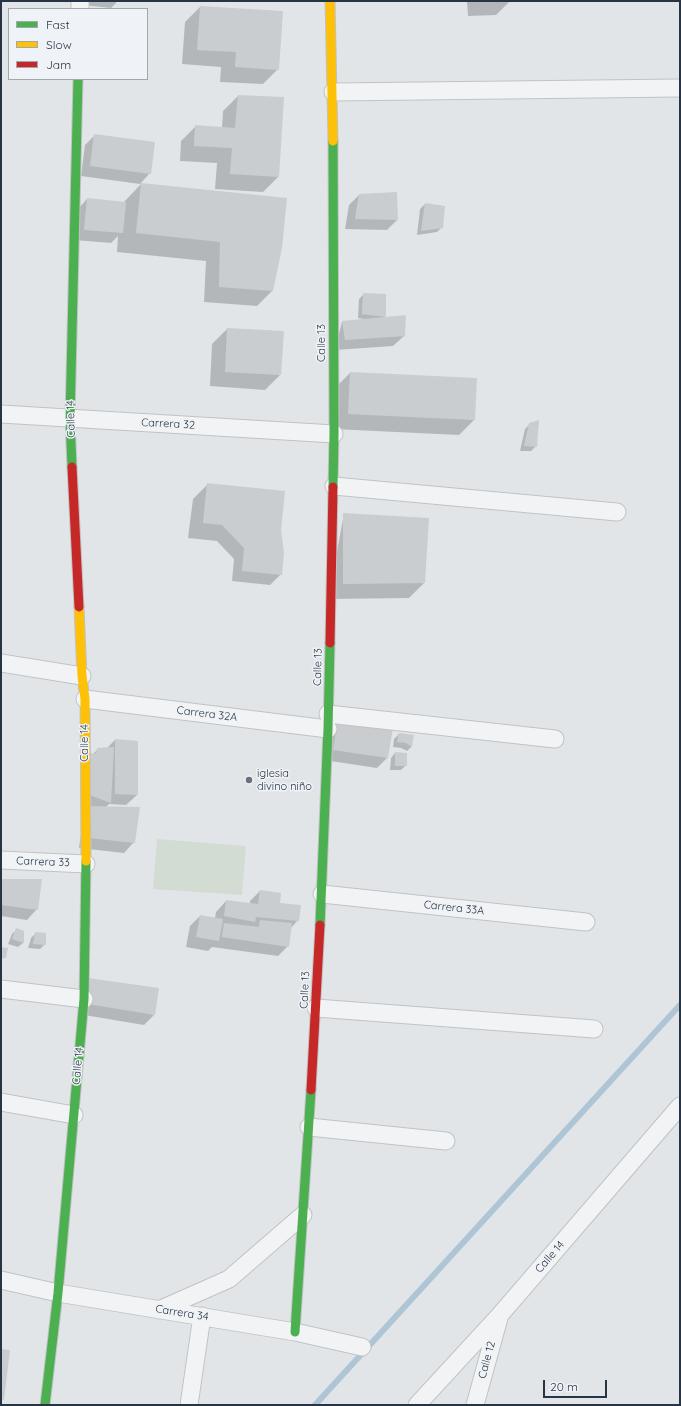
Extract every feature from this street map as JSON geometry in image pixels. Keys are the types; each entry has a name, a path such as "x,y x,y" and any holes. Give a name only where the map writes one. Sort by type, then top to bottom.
{"street":[{"name":"Calle 13","path":"295,1332 316,1008 322,894 328,721 334,486 333,92 330,1"},
{"name":"Calle 14","path":"45,1405 58,1292 84,999 86,864 85,699 82,676 70,419 78,80"},
{"path":"333,92 680,88"},
{"name":"Carrera 32","path":"1,414 334,434"},
{"path":"334,486 616,512"},
{"path":"1,663 82,676"},
{"name":"Carrera 32A","path":"85,699 328,721 555,739"},
{"name":"Carrera 33","path":"1,860 86,864"},
{"name":"Carrera 33A","path":"322,894 586,922"},
{"path":"1,989 84,999"},
{"path":"316,1008 594,1029"},
{"path":"1,1102 74,1115"},
{"name":"Calle 14","path":"417,1405 499,1316 680,1106"},
{"path":"309,1127 446,1141"},
{"path":"159,1310 229,1279 303,1216"},
{"name":"Carrera 34","path":"1,1280 159,1310 295,1332 362,1347"},
{"path":"189,1405 202,1316"},
{"name":"Calle 12","path":"475,1405 499,1316"}],"shaded area":[{"path":"157,839 246,846 242,895 153,889"}],"building":[{"path":"200,6 283,11 279,70 235,67 236,52 197,50"},
{"path":"238,95 284,97 279,177 230,174 232,148 194,146 195,125 235,128"},
{"path":"94,134 155,142 151,174 90,166"},
{"path":"141,183 287,198 282,248 273,291 219,287 220,242 136,233"},
{"path":"397,192 398,220 355,219 359,194"},
{"path":"87,198 126,202 123,233 84,230"},
{"path":"425,203 445,206 443,228 421,231"},
{"path":"363,293 386,294 386,317 362,314"},
{"path":"406,315 405,336 345,340 342,321"},
{"path":"227,328 284,331 281,375 225,372"},
{"path":"350,372 477,378 475,420 348,414"},
{"path":"539,420 537,447 524,446 529,423"},
{"path":"207,483 285,491 281,531 284,552 282,575 242,571 244,548 222,525 203,523"},
{"path":"343,513 429,518 425,583 343,584"},
{"path":"338,719 393,728 388,758 333,750"},
{"path":"399,733 414,735 412,747 406,743 397,742"},
{"path":"115,739 138,741 138,795 115,794"},
{"path":"114,747 111,803 87,794 87,754 96,753 97,748"},
{"path":"395,752 407,753 407,766 395,766"},
{"path":"86,806 140,807 135,843 89,838"},
{"path":"1,879 42,879 38,910 1,905"},
{"path":"260,890 281,893 280,903 301,905 299,921 256,917 255,922 224,916 226,900 258,904"},
{"path":"200,915 223,919 219,941 196,937"},
{"path":"260,920 292,923 289,947 222,937 224,923 259,927"},
{"path":"16,928 24,931 24,943 12,939"},
{"path":"35,932 46,933 46,945 33,944"},
{"path":"1,947 8,948 6,958 1,959"},
{"path":"88,978 159,988 155,1015 88,1004"},
{"path":"1,1349 10,1350 4,1400 1,1399"}],"waterway":[{"path":"315,1405 680,1005"}],"traffic: fast":[{"path":"72,467 70,419 78,80"},
{"path":"333,141 333,487"},
{"path":"320,925 330,643"},
{"path":"45,1405 58,1293 84,999 86,861"},
{"path":"295,1332 311,1090"}],"traffic: slow":[{"path":"330,1 333,141"},
{"path":"79,607 82,676 85,699 86,861"}],"traffic: jam":[{"path":"72,467 79,607"},
{"path":"330,643 333,487"},
{"path":"311,1090 320,925"}],"place":[{"name":"iglesia divino niño","path":"249,780"}]}
